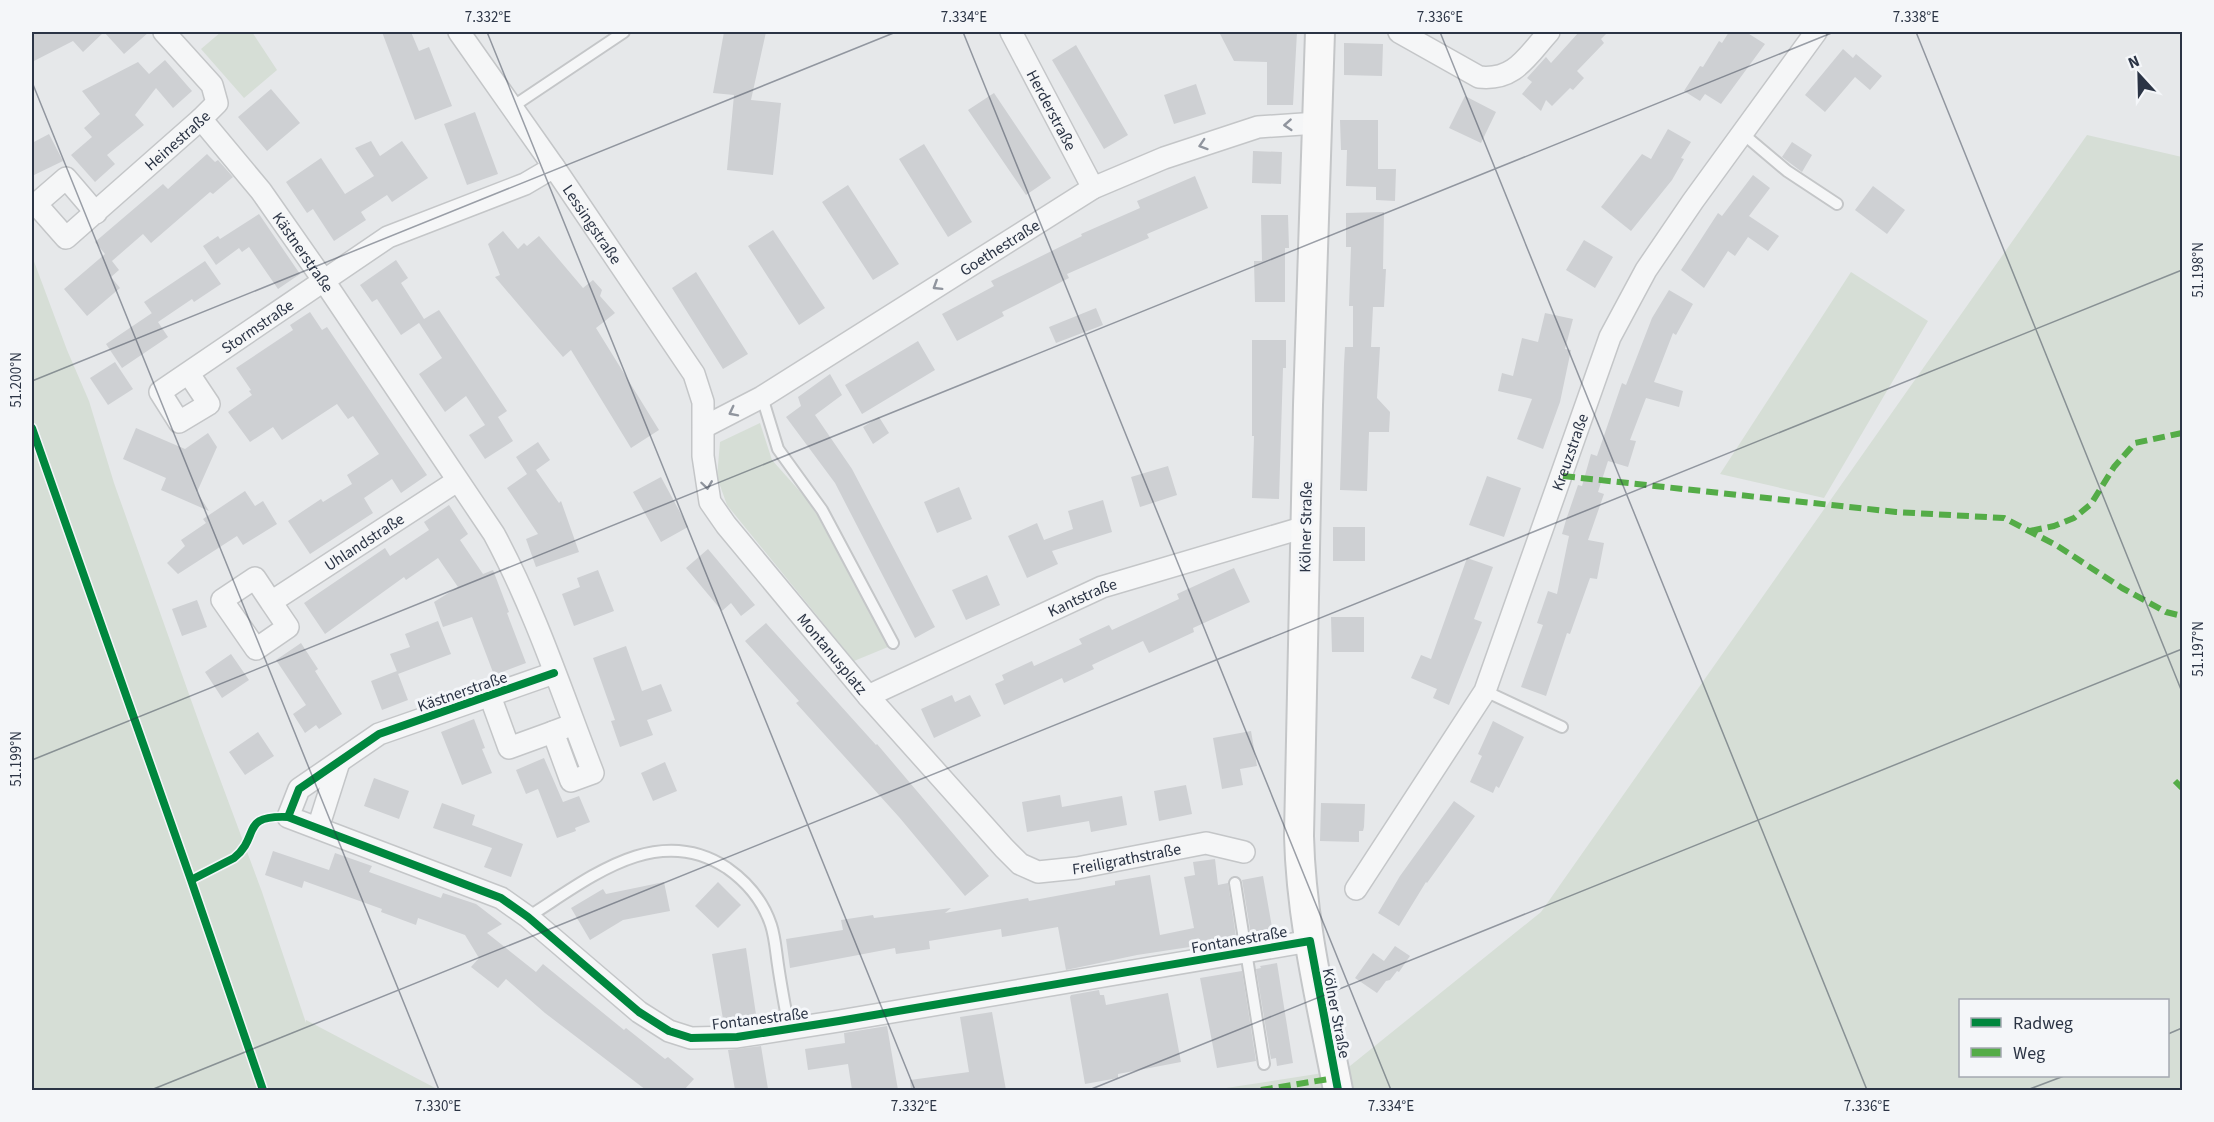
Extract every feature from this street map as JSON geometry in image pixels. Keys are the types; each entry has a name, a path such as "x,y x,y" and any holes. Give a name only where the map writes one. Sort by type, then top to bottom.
{"main road":[{"name":"Kölner Straße","path":"1320,32 1298,795 1300,861 1310,941 1338,1090"}],"street":[{"name":"Heinestraße","path":"96,213 218,104 212,85 164,32"},
{"name":"Lessingstraße","path":"459,32 686,360 703,402 704,426"},
{"name":"Herderstraße","path":"1011,32 1093,188"},
{"path":"1399,32 1479,77 1493,78 1504,76 1517,67 1549,32"},
{"name":"Kreuzstraße","path":"1356,889 1485,691 1610,338 1646,270 1816,32"},
{"name":"Kästnerstraße","path":"201,119 261,191 494,534 515,574 593,773 571,781 553,732"},
{"name":"Goethestraße","path":"704,426 762,397 1093,188 1164,159 1258,127 1317,123"},
{"name":"Stormstraße","path":"189,374 388,237 525,184 554,167"},
{"name":"Montanusplatz","path":"704,426 703,456 710,502 726,525 868,696 1012,856"},
{"name":"Uhlandstraße","path":"271,602 457,481"},
{"name":"Kantstraße","path":"868,696 1102,587 1305,526"},
{"name":"Kästnerstraße","path":"379,734 554,673"},
{"name":"Kästnerstraße","path":"489,696 509,748 574,724"},
{"name":"Fontanestraße","path":"379,734 299,789 288,817 501,898 528,917 639,1011 669,1031 691,1038 737,1037 1310,941"},
{"path":"318,828 339,762"},
{"name":"Freiligrathstraße","path":"1012,856 1020,864 1038,872 1077,868 1206,843 1244,852"}],"lane":[{"path":"512,107 624,32"},
{"path":"1742,133 1788,171 1837,204"},
{"path":"762,397 778,449 822,510 893,643"},
{"path":"1485,691 1562,727"},
{"path":"528,917 619,861 638,854 679,851 708,857 739,877 753,891 765,910 772,927 789,1028"},
{"path":"1235,883 1264,1064"}],"shaded area":[{"path":"221,32 252,32 277,70 244,98 201,49"},
{"path":"2087,135 2182,157 2182,1090 1349,1090 1345,1070 1541,912"},
{"path":"32,256 67,350 89,401 114,483 262,892 306,1023 306,1020 439,1090 32,1090"},
{"path":"1851,272 1928,321 1824,498 1720,474"},
{"path":"760,423 772,460 804,496 817,515 888,647 854,661 727,505 717,477 720,442"},
{"path":"1323,1073 1326,1090 1213,1090"}],"building":[{"path":"32,32 104,32 83,52 73,41 32,62"},
{"path":"104,32 149,32 124,54"},
{"path":"382,32 411,32 419,51 429,47 452,106 415,120"},
{"path":"724,32 766,32 751,100 781,103 773,175 727,170 734,95 713,93"},
{"path":"1219,32 1297,32 1293,105 1267,105 1267,62 1234,61"},
{"path":"1579,32 1608,32 1601,39 1604,43 1577,71 1584,78 1552,106 1546,100 1541,111 1522,94 1532,82 1527,78 1546,57 1551,63"},
{"path":"1729,32 1746,32 1765,44 1721,104 1705,94 1700,101 1684,91 1700,66 1703,67 1719,41 1722,43"},
{"path":"1344,43 1383,44 1382,76 1344,75"},
{"path":"1076,45 1128,135 1104,149 1052,60"},
{"path":"1843,49 1853,58 1856,54 1882,76 1870,90 1855,77 1825,112 1805,95"},
{"path":"165,60 192,91 173,108 156,88 135,115 144,125 107,155 115,164 95,182 71,155 92,137 84,128 100,114 82,91 138,62 149,74"},
{"path":"1196,84 1206,114 1174,124 1164,95"},
{"path":"271,89 300,123 267,151 238,117"},
{"path":"994,93 1051,178 1026,195 968,110"},
{"path":"1465,96 1496,112 1481,143 1449,128"},
{"path":"475,112 498,174 467,185 444,124"},
{"path":"1340,120 1378,120 1378,169 1396,169 1395,201 1376,200 1376,187 1346,186 1347,150 1341,150"},
{"path":"1668,129 1691,142 1672,180 1631,231 1601,207 1642,154 1651,159"},
{"path":"49,134 63,161 32,176 32,143"},
{"path":"371,141 380,156 402,141 428,178 392,202 387,195 361,212 366,220 334,241 313,209 307,213 286,182 321,158 345,194 374,176 355,148"},
{"path":"1792,142 1812,155 1802,172 1782,157"},
{"path":"924,144 972,222 948,237 899,159"},
{"path":"1253,151 1282,152 1281,184 1252,183"},
{"path":"207,154 215,162 218,160 233,177 213,194 210,192 151,243 143,234 112,261 119,270 111,277 120,288 87,316 64,289 105,254 95,242 163,184 168,189"},
{"path":"1753,175 1770,188 1749,216 1779,236 1768,251 1748,237 1735,256 1728,251 1704,288 1681,270 1718,213 1722,216"},
{"path":"1195,176 1208,208 1147,234 1149,238 1067,274 1069,278 1002,312 1004,316 957,341 942,314 994,286 991,281 1082,236 1081,234 1140,208 1137,201"},
{"path":"848,185 899,264 873,280 822,202"},
{"path":"1873,186 1905,210 1887,234 1855,210"},
{"path":"1384,212 1383,269 1386,269 1384,307 1373,307 1371,347 1380,347 1377,398 1390,412 1389,432 1369,432 1367,491 1340,490 1345,347 1353,347 1353,306 1349,306 1351,247 1346,247 1346,213"},
{"path":"259,214 300,274 278,289 249,247 242,252 239,248 216,265 203,246 218,236 220,239"},
{"path":"1261,215 1288,215 1289,248 1285,248 1285,302 1255,302 1254,261 1262,261"},
{"path":"773,230 825,308 799,325 748,246"},
{"path":"503,231 518,249 524,243 527,246 539,236 583,288 593,280 602,290 600,296 615,313 596,328 659,430 631,448 571,350 563,357 495,277 500,275 488,244"},
{"path":"1584,240 1613,257 1595,288 1566,270"},
{"path":"396,260 408,278 401,283 424,319 439,310 507,411 498,417 513,441 485,459 469,435 485,425 466,396 445,412 419,374 442,358 419,323 401,335 377,299 372,302 360,285"},
{"path":"205,261 221,284 194,302 192,299 158,322 144,302"},
{"path":"696,272 748,354 723,369 672,288"},
{"path":"1669,290 1693,304 1676,335 1673,333 1654,382 1683,391 1679,407 1646,398 1630,440 1636,441 1628,467 1608,461 1598,492 1604,494 1588,540 1604,543 1597,579 1590,578 1570,634 1567,633 1546,696 1521,687 1543,625 1537,623 1548,591 1557,594 1569,536 1562,534 1566,520 1578,485 1582,486 1591,454 1597,456 1622,383 1626,385 1652,318"},
{"path":"1096,308 1103,325 1056,343 1049,327"},
{"path":"310,312 322,330 327,327 427,475 401,493 392,479 364,498 373,513 310,554 288,521 321,499 323,502 352,484 347,475 379,454 353,416 348,419 337,404 282,440 273,427 250,442 228,412 252,395 236,368 293,330 290,325"},
{"path":"152,313 168,337 122,368 106,344"},
{"path":"1545,313 1573,319 1565,349 1571,350 1560,402 1543,449 1517,439 1532,399 1498,391 1502,373 1513,376 1522,338 1538,342"},
{"path":"1252,340 1286,340 1279,499 1252,498 1254,436 1252,436"},
{"path":"918,341 935,370 862,414 845,385"},
{"path":"115,362 133,389 108,405 90,378"},
{"path":"830,374 842,395 815,415 852,469 935,627 915,638 835,483 786,417 801,406 798,397"},
{"path":"879,417 889,433 873,444 863,427"},
{"path":"136,428 185,449 208,433 217,447 197,492 209,511 161,490 166,478 123,459"},
{"path":"538,442 550,460 536,470 559,503 561,501 579,552 536,567 526,539 538,534 507,488 527,474 516,457"},
{"path":"1168,466 1177,495 1140,507 1131,477"},
{"path":"1487,476 1521,488 1504,537 1469,525"},
{"path":"661,477 688,527 661,542 633,492"},
{"path":"959,487 972,519 937,533 924,502"},
{"path":"245,491 255,506 263,501 277,524 243,545 237,536 178,574 167,563 185,546 181,540 206,523 203,519"},
{"path":"1103,500 1112,532 1052,551 1058,564 1027,578 1008,536 1037,523 1044,540 1073,529 1068,511"},
{"path":"449,505 468,534 460,540 483,574 493,570 526,663 494,675 472,617 443,627 434,602 458,587 438,558 406,580 404,577 325,634 304,603 385,548 390,556 429,530 424,522"},
{"path":"1333,527 1365,527 1365,561 1333,561"},
{"path":"708,549 755,605 741,616 731,603 722,611 686,568"},
{"path":"1467,558 1493,567 1474,619 1482,622 1449,705 1433,698 1437,689 1411,678 1421,655 1431,659"},
{"path":"1234,568 1250,602 1193,628 1194,632 1149,653 1143,641 1092,665 1094,669 1064,683 1062,678 1004,705 995,684 1004,680 1002,675 1032,661 1034,666 1082,644 1079,639 1109,625 1112,630 1179,599 1177,594"},
{"path":"598,570 614,611 574,626 562,594 580,587 577,578"},
{"path":"987,575 1000,605 966,620 952,590"},
{"path":"197,600 207,627 182,636 172,609"},
{"path":"1331,617 1364,617 1364,652 1332,652"},
{"path":"438,621 451,654 398,674 390,654 410,647 405,634"},
{"path":"766,623 877,744 989,876 965,896 899,817 796,703 799,701 745,641"},
{"path":"301,643 318,669 315,671 342,714 319,729 316,725 305,733 293,714 306,705 276,660"},
{"path":"626,646 642,691 661,684 672,711 647,720 653,735 620,747 611,721 615,720 593,658"},
{"path":"231,654 249,680 222,698 205,672"},
{"path":"397,671 408,700 382,710 371,681"},
{"path":"952,695 955,702 970,695 981,716 934,738 921,709"},
{"path":"474,719 485,748 482,749 492,773 462,785 441,732"},
{"path":"1493,721 1524,737 1499,788 1496,786 1493,793 1470,782 1482,756 1478,754"},
{"path":"1251,731 1257,766 1240,769 1243,785 1222,789 1213,738"},
{"path":"258,732 274,756 245,775 229,752"},
{"path":"544,758 563,802 579,796 590,822 575,828 576,831 557,838 538,789 526,794 516,770"},
{"path":"665,762 677,791 653,801 641,773"},
{"path":"374,778 409,791 399,819 364,806"},
{"path":"1186,785 1192,814 1159,821 1154,791"},
{"path":"1060,795 1062,807 1122,796 1127,825 1091,832 1089,821 1027,832 1022,802"},
{"path":"1454,801 1475,816 1426,882 1399,926 1378,913 1400,876"},
{"path":"442,803 475,815 472,825 523,844 511,877 484,867 492,848 433,828"},
{"path":"1321,803 1365,804 1364,827 1363,831 1359,831 1359,842 1320,841"},
{"path":"273,851 329,870 335,853 372,866 369,872 441,898 443,893 476,904 502,924 487,933 536,972 543,964 624,1030 626,1028 665,1059 668,1057 694,1079 684,1090 646,1090 545,1013 506,979 498,988 471,967 479,958 465,935 418,918 416,925 381,912 382,909 304,881 302,888 265,875"},
{"path":"1215,859 1218,885 1228,883 1236,937 1229,938 1229,941 1137,955 1066,970 1058,927 1002,937 1001,929 929,941 930,949 896,954 895,948 790,968 786,939 843,930 841,920 951,908 945,913 1028,898 1029,901 1115,885 1115,881 1150,875 1160,935 1194,928 1184,877 1195,875 1193,862"},
{"path":"1263,876 1273,933 1251,935 1242,880"},
{"path":"664,882 670,911 623,920 590,940 571,908 603,889 606,894"},
{"path":"718,882 741,905 718,928 695,906"},
{"path":"1395,946 1410,956 1399,972 1397,971 1390,980 1386,981 1377,993 1355,978 1373,953 1384,961"},
{"path":"746,948 757,1021 724,1025 712,954"},
{"path":"1277,963 1293,1063 1277,1066 1276,1058 1271,1059 1256,969"},
{"path":"1242,971 1256,1061 1217,1068 1200,978"},
{"path":"1099,990 1100,995 1104,995 1106,1005 1168,993 1181,1062 1118,1074 1118,1078 1085,1084 1070,997"},
{"path":"992,1012 1006,1090 911,1090 910,1080 969,1072 960,1017"},
{"path":"887,1026 898,1090 852,1090 848,1064 808,1070 805,1049 845,1043 844,1033"},
{"path":"761,1046 768,1089 735,1090 728,1050"}],"marked path":[{"path":"2030,531 2054,526 2074,518 2091,504 2114,467 2135,443 2182,433"},
{"path":"1563,476 1896,512 2004,518 2056,545 2122,588 2166,612 2182,616"},
{"path":"2175,781 2182,788"},
{"path":"1261,1090 1335,1078"}],"cycle path":[{"path":"32,428 263,1090"},
{"path":"554,673 379,734 299,789 288,817 501,898 528,917 639,1012 669,1031 691,1038 737,1037 1310,941 1338,1090"},
{"path":"191,880 234,858 242,850 256,823 273,817 288,817"}]}
